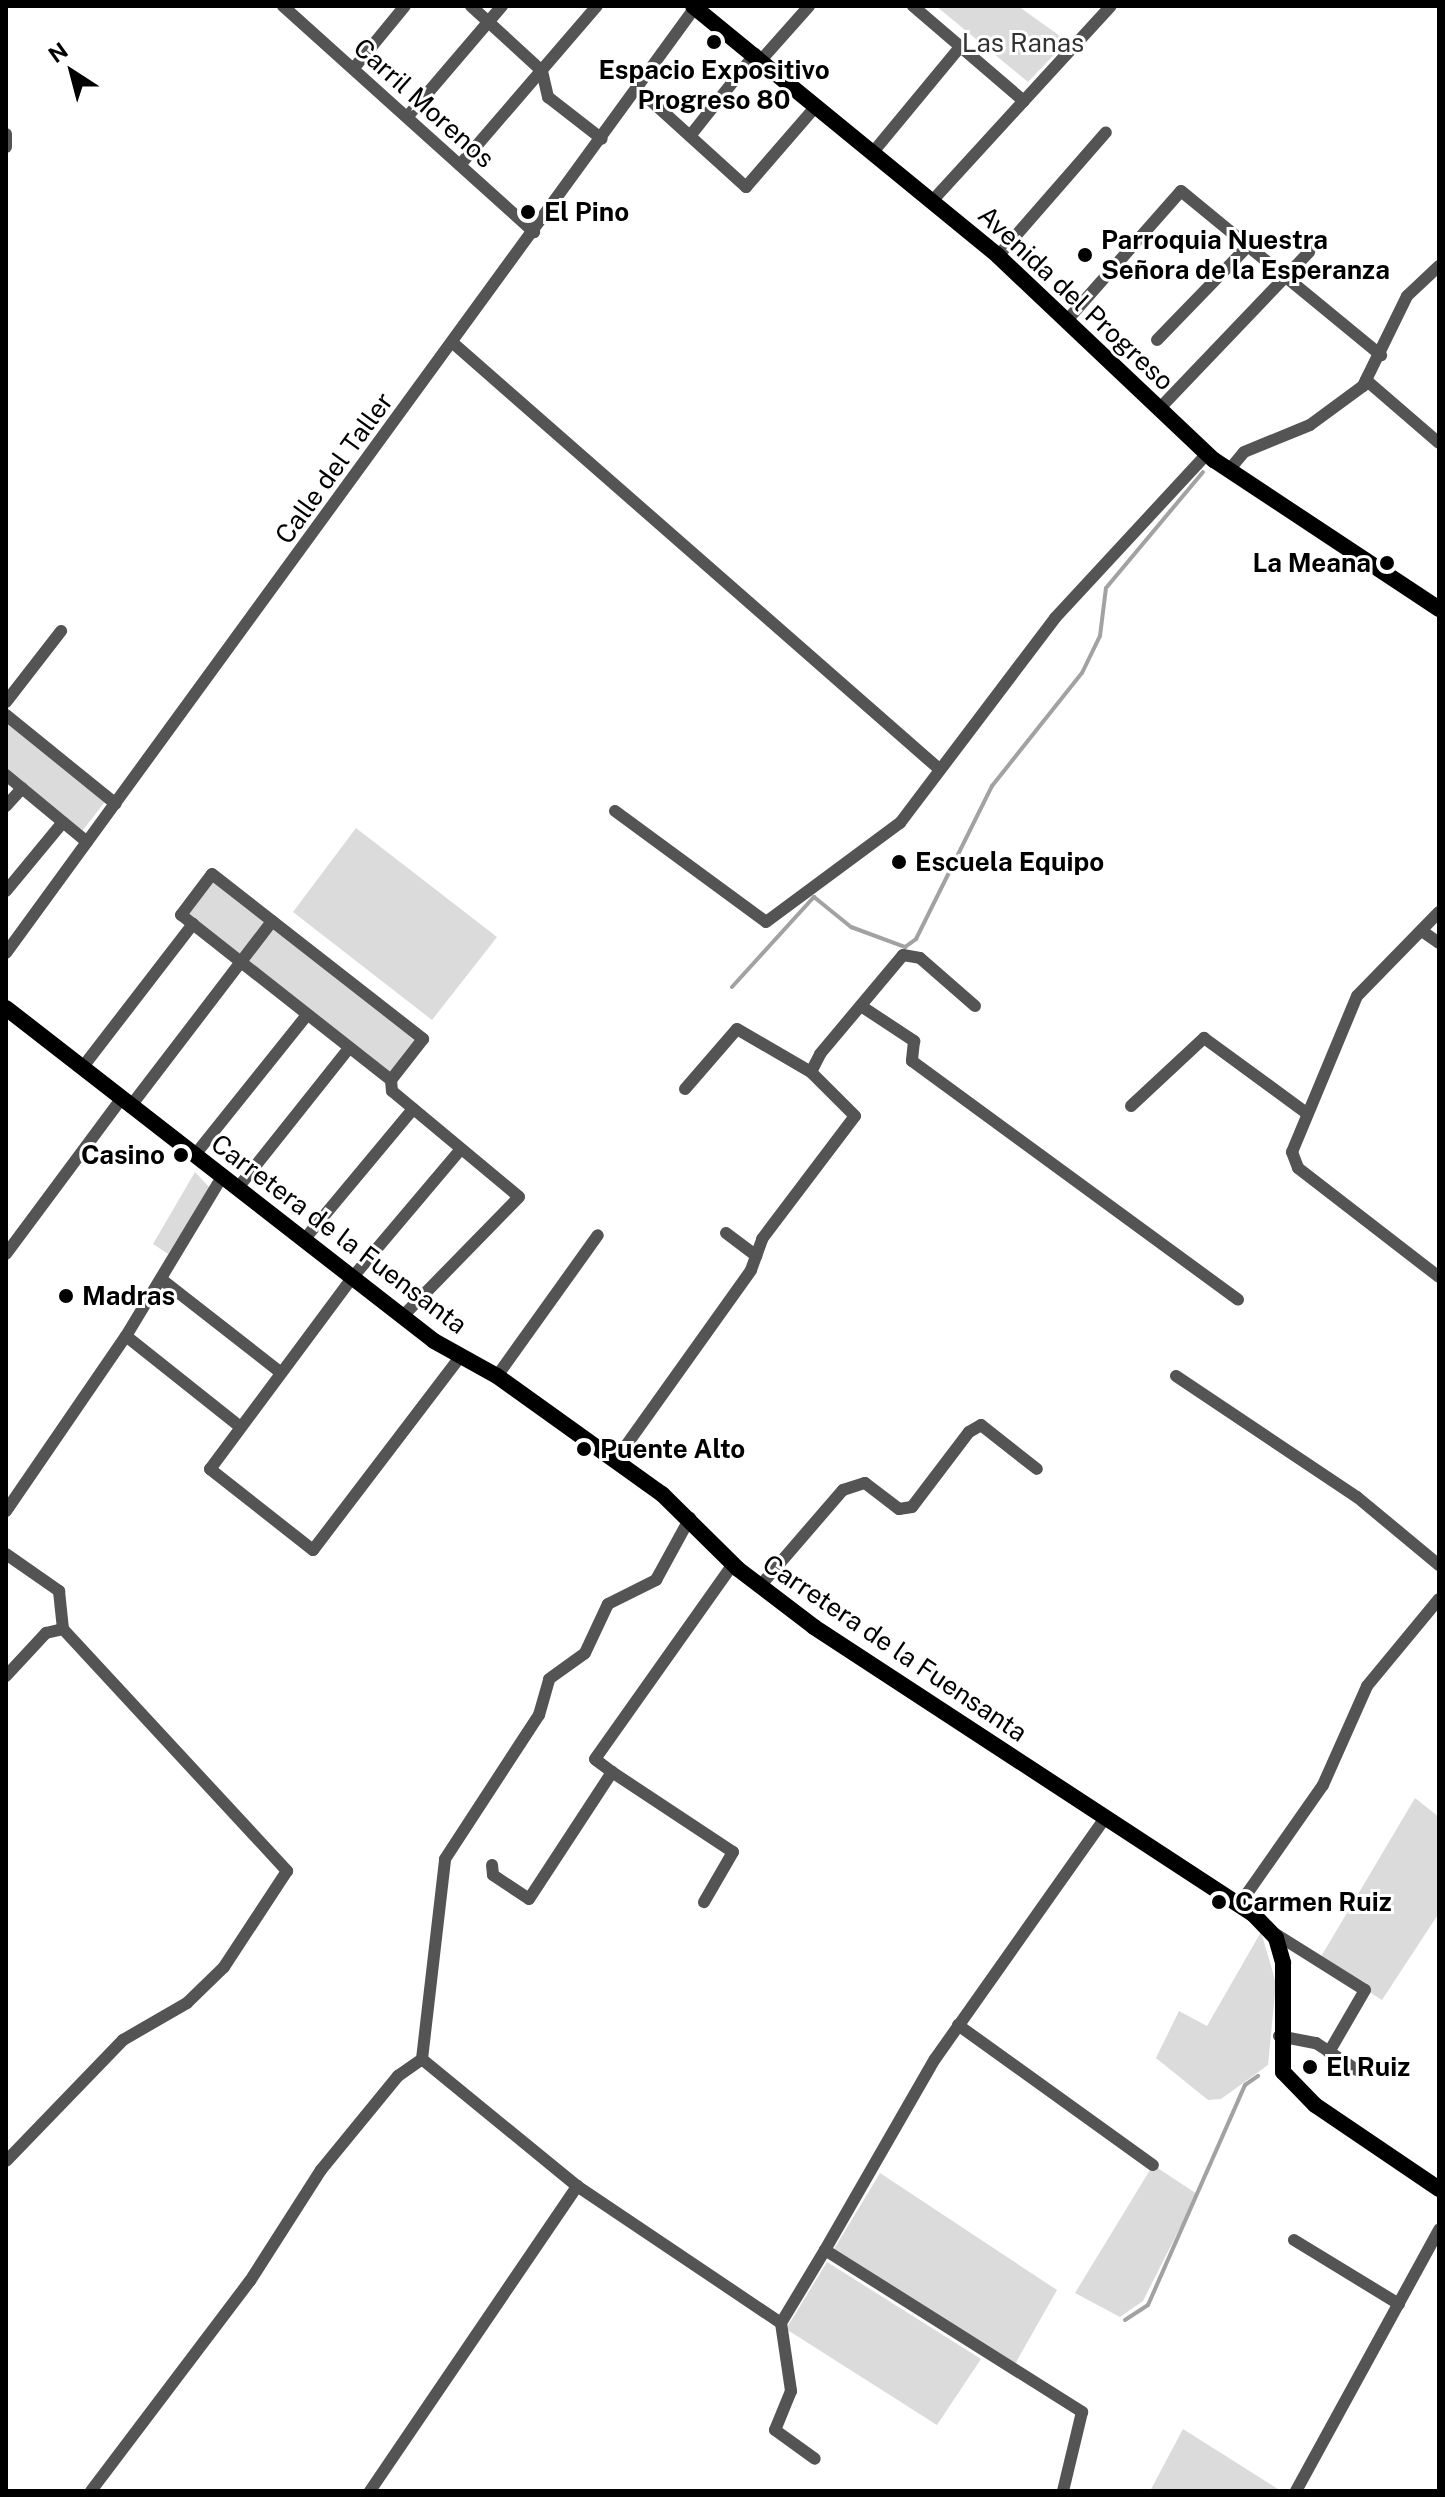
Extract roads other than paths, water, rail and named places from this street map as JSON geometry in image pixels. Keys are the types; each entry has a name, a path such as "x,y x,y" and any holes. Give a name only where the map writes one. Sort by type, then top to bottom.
{"main road":[{"name":"Avenida del Progreso","path":"694,7 874,151 998,256 1069,318 1207,454 1439,609"},
{"name":"Carretera de la Fuensanta","path":"7,1010 402,1317 497,1376 690,1518 733,1564 760,1586 1239,1905 1267,1929 1283,1963 1279,2036 1283,2072 1309,2101 1439,2189"}],"street":[{"name":"Carril Morenos","path":"283,6 534,232"},
{"path":"354,68 405,6"},
{"path":"471,6 542,71 548,97 602,139"},
{"path":"408,116 491,24 502,6"},
{"path":"460,165 597,6"},
{"path":"690,136 758,56 809,6"},
{"path":"913,6 1024,101"},
{"path":"933,200 1111,6"},
{"name":"Calle del Taller","path":"6,953 602,139 694,7"},
{"path":"874,151 960,47"},
{"path":"638,89 746,187 817,105"},
{"path":"998,256 1106,132"},
{"path":"6,134 6,147"},
{"path":"1069,318 1181,191 1289,273 1301,292 1381,355"},
{"path":"1157,340 1251,243"},
{"path":"1160,408 1309,252"},
{"path":"1229,470 1244,452 1310,425 1366,380 1381,355 1407,296 1439,266"},
{"path":"453,343 938,768"},
{"path":"1366,380 1439,443"},
{"path":"615,811 766,922 900,823 938,768 1055,618 1207,454"},
{"path":"6,702 61,631"},
{"path":"6,715 116,804"},
{"path":"6,775 87,842"},
{"path":"6,806 22,788"},
{"path":"6,891 63,822"},
{"path":"391,1080 181,915 212,874 423,1039 391,1080 392,1091 519,1197 402,1317"},
{"path":"1439,912 1357,996 1305,1112 1292,1152 1298,1168 1439,1277"},
{"path":"6,1254 272,921"},
{"path":"82,1068 193,924"},
{"path":"1422,931 1439,943"},
{"path":"811,1072 903,955 920,958 975,1006"},
{"path":"861,1006 914,1041 912,1061 1238,1300"},
{"path":"194,1156 307,1015"},
{"path":"615,1461 855,1116 811,1072 737,1029 685,1089"},
{"path":"1131,1106 1204,1038 1305,1112"},
{"path":"237,1189 349,1048"},
{"path":"303,1241 413,1109"},
{"path":"461,1149 352,1278 238,1425 210,1469 313,1550 461,1356"},
{"path":"6,1511 126,1336 222,1177"},
{"path":"726,1233 756,1256"},
{"path":"497,1376 598,1235"},
{"path":"161,1279 280,1372"},
{"path":"126,1336 238,1425"},
{"path":"1176,1376 1282,1443 1439,1565"},
{"path":"760,1586 843,1490 865,1483 899,1509 912,1507 969,1432 981,1425 1037,1469"},
{"path":"91,2491 250,2281 321,2170 398,2076 422,2059 445,1859 539,1715 549,1679 585,1653 608,1604 656,1580 690,1518"},
{"path":"6,1554 59,1591 63,1629 287,1871 224,1967 187,2003 123,2040 6,2161"},
{"path":"704,1902 733,1852 595,1759 733,1564"},
{"path":"1239,1905 1323,1785 1367,1686 1439,1598"},
{"path":"6,1676 46,1633 63,1629"},
{"path":"492,1865 493,1875 529,1899 612,1772"},
{"path":"815,2459 775,2430 791,2391 781,2323 958,2025 1105,1818"},
{"path":"1267,1929 1365,1990 1329,2052"},
{"path":"958,2025 1153,2165"},
{"path":"1279,2036 1329,2052 1357,2070"},
{"path":"422,2059 577,2186 781,2323"},
{"path":"370,2491 577,2186"},
{"path":"1296,2491 1439,2230"},
{"path":"1294,2240 1399,2304"},
{"path":"825,2250 1082,2412 1063,2491"}],"waterway":[{"path":"732,987 814,897 851,927 905,947 916,939 992,786 1082,673 1100,636 1106,588 1203,472"},
{"path":"1125,2320 1148,2305 1245,2085 1258,2076"}],"place":[{"name":"Espacio Expositivo Progreso 80","path":"714,42"},
{"name":"El Pino","path":"528,212"},
{"name":"Parroquia Nuestra Señora de la Esperanza","path":"1085,255"},
{"name":"La Meana","path":"1387,563"},
{"name":"Escuela Equipo","path":"899,862"},
{"name":"Casino","path":"181,1155"},
{"name":"Madras","path":"66,1296"},
{"name":"Puente Alto","path":"584,1449"},
{"name":"Carmen Ruiz","path":"1219,1902"},
{"name":"El Ruiz","path":"1310,2067"}],"park label":[{"name":"Las Ranas","path":"1023,43"}]}
